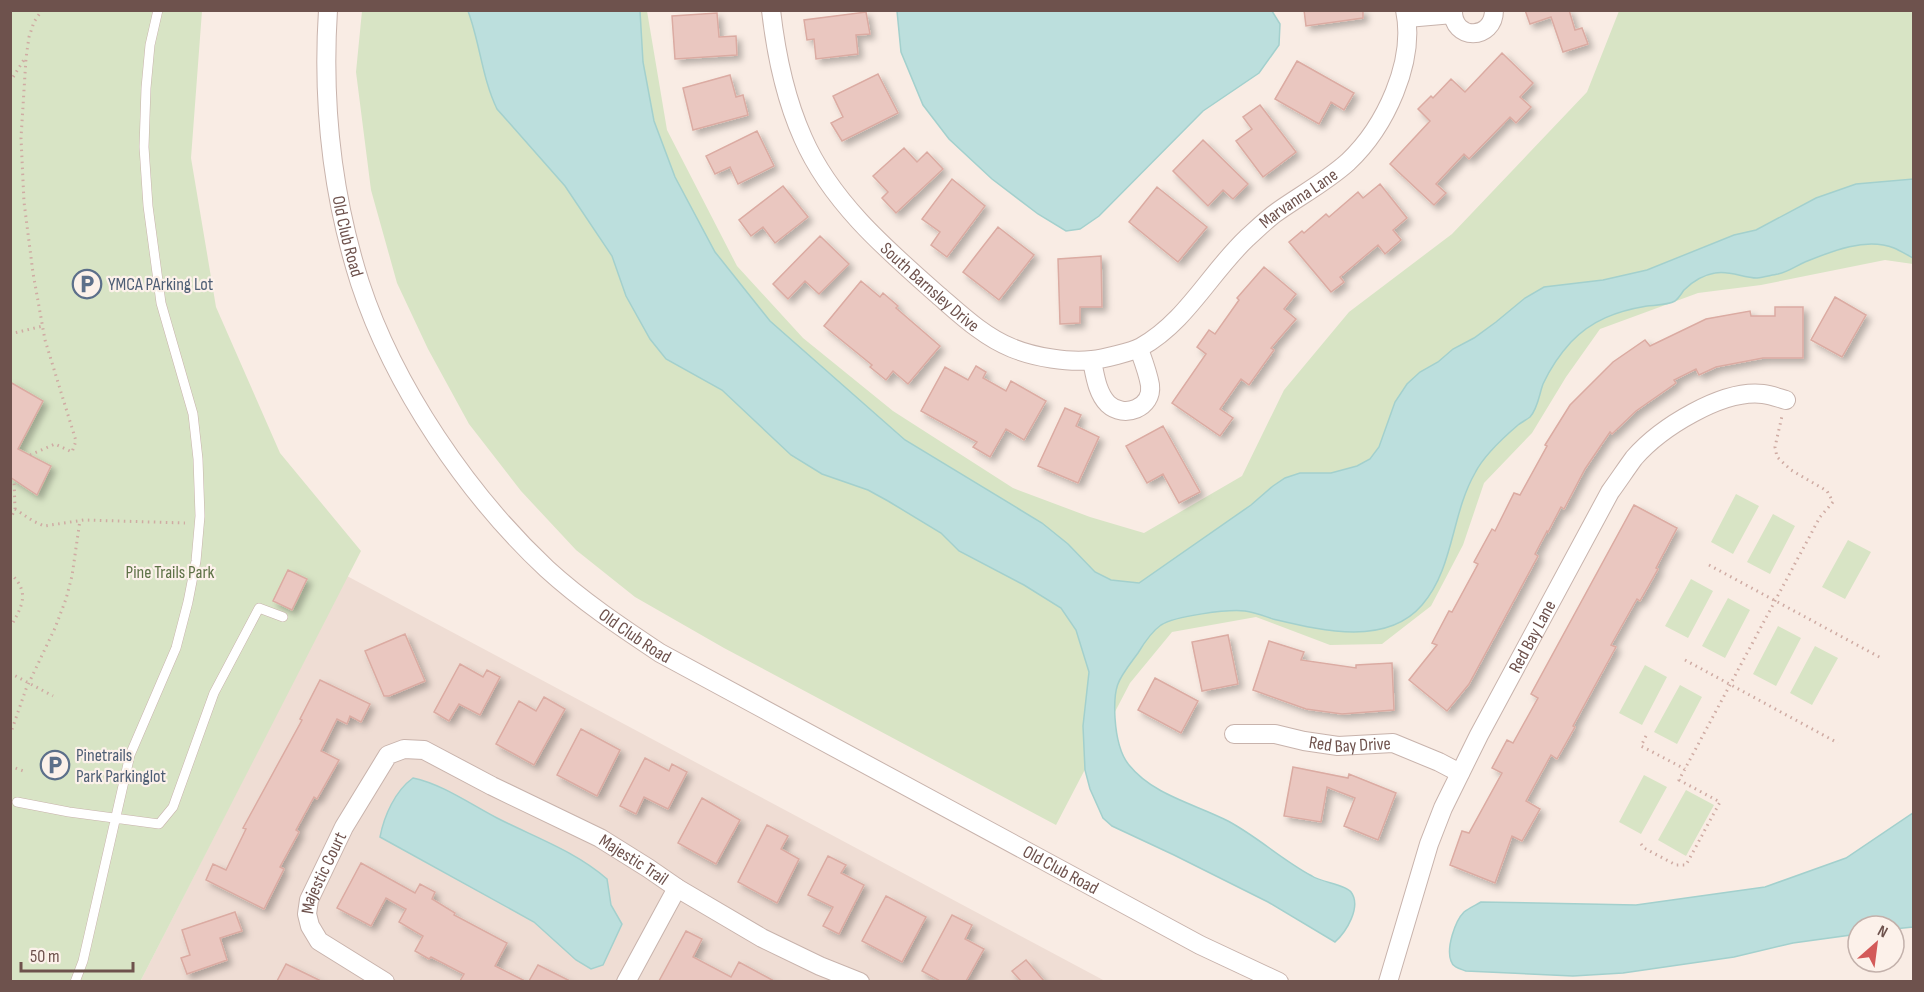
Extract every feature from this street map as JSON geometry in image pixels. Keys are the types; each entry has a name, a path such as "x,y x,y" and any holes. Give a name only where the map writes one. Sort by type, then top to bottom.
{"street":[{"name":"Old Club Road","path":"328,10 325,81 329,136 337,187 360,284 402,380 464,476 507,529 548,570 611,621 660,653 1200,945 1280,981"},
{"name":"South Barnsley Drive","path":"771,10 775,45 786,92 803,140 826,179 858,219 896,257 979,329 1011,348 1054,359 1092,361"},
{"name":"Marvanna Lane","path":"1092,361 1139,349 1185,312 1213,275 1245,240 1275,213 1348,162 1371,135 1390,104 1401,73 1407,42 1406,14 1453,12 1457,26 1468,33 1475,34 1491,24 1494,10"},
{"path":"1092,361 1100,393 1109,405 1122,411 1134,411 1149,397 1150,386 1139,349"},
{"name":"Red Bay Lane","path":"1388,981 1429,844 1443,808 1610,492 1635,457 1663,431 1688,416 1716,402 1740,396 1762,394 1786,400"},
{"name":"Red Bay Drive","path":"1234,734 1275,734 1338,746 1393,743 1460,773"},
{"name":"Majestic Trail","path":"404,749 424,750 600,838 677,888 762,938 820,966 860,981"},
{"name":"Majestic Court","path":"386,981 320,941 310,927 307,914 309,900 344,826 388,755 404,749"},
{"path":"626,981 677,888"}],"lane":[{"path":"75,981 82,961 130,755 176,648 194,572 200,516 198,459 193,414 182,369 161,303 147,194 144,147 146,88 150,45 158,10"},
{"path":"17,802 159,825 173,807 213,693 259,608 283,617"}],"path":[{"path":"30,455 55,444 72,452 76,441 45,340 24,202 21,138 27,54 34,22 42,10"},
{"path":"10,82 27,54"},
{"path":"10,334 43,326"},
{"path":"1641,844 1676,866 1686,865 1720,802 1679,780 1820,517 1833,502 1827,491 1791,470 1777,456 1775,447 1786,400"},
{"path":"10,520 15,509 14,479"},
{"path":"15,509 33,522 44,526 80,520 185,524"},
{"path":"10,735 29,683 56,628 66,599 72,576 80,520"},
{"path":"1709,565 1883,658"},
{"path":"10,573 20,583 23,604 10,628"},
{"path":"1685,660 1838,743"},
{"path":"10,673 53,696"},
{"path":"1646,736 1641,746 1685,769"},
{"path":"10,766 26,772"}],"shaded area":[{"path":"347,576 1105,981 143,982 141,980"}],"green space":[{"name":"Pine Trails Park","path":"10,11 202,11 191,158 216,307 280,453 361,551 141,980 143,981 11,981"},
{"path":"362,11 647,11 667,130 737,266 803,338 893,411 1013,488 1090,517 1144,533 1242,476 1284,390 1349,312 1452,234 1587,92 1619,11 1913,11 1913,264 1885,260 1761,285 1698,293 1600,329 1566,377 1532,433 1484,483 1463,545 1431,606 1382,644 1330,645 1256,617 1172,632 1130,683 1056,825 724,648 635,597 576,550 521,491 469,424 428,349 397,283 371,190 356,72"},
{"path":"1736,494 1759,506 1733,554 1711,542"},
{"path":"1773,514 1795,526 1770,574 1747,562"},
{"path":"1848,540 1871,552 1845,599 1822,587"},
{"path":"1691,579 1713,591 1688,638 1665,626"},
{"path":"1728,598 1750,610 1725,658 1702,646"},
{"path":"1778,626 1801,638 1776,686 1753,674"},
{"path":"1815,646 1838,658 1812,705 1790,693"},
{"path":"1645,665 1667,677 1642,725 1619,713"},
{"path":"1680,685 1702,697 1677,744 1654,732"},
{"path":"1644,775 1667,787 1641,834 1619,822"},
{"path":"1686,790 1714,805 1686,856 1658,840"}],"water":[{"path":"468,11 640,11 643,62 654,121 675,177 715,252 770,321 905,440 1042,523 1068,544 1095,572 1111,580 1139,583 1251,505 1285,478 1300,473 1331,473 1357,466 1370,459 1379,447 1395,402 1407,384 1420,372 1438,362 1453,349 1474,338 1525,298 1544,287 1603,280 1647,270 1734,235 1756,230 1816,198 1856,184 1913,179 1913,258 1894,248 1872,244 1838,250 1785,272 1765,277 1752,278 1721,272 1711,274 1691,284 1672,302 1625,311 1596,322 1579,334 1549,373 1543,384 1537,406 1530,417 1500,441 1479,467 1467,489 1440,575 1422,605 1407,618 1371,631 1352,632 1311,627 1248,612 1227,611 1168,622 1151,634 1122,676 1116,689 1116,730 1120,749 1126,760 1150,784 1175,798 1228,821 1312,876 1339,885 1351,892 1354,898 1354,912 1348,926 1335,942 1268,902 1112,826 1103,818 1090,789 1085,770 1083,726 1089,672 1076,630 1061,608 1024,585 959,551 941,533 888,501 868,490 822,474 791,455 722,390 666,359 650,339 626,296 612,256 565,186 497,109 488,85"},
{"path":"897,11 1272,11 1280,24 1279,45 1259,73 1203,111 1099,216 1080,229 1066,231 1038,214 992,179 949,139 923,105 901,52"},
{"path":"413,778 445,790 568,852 607,879 611,905 622,924 603,965 591,969 576,960 534,922 380,837 391,804"},
{"path":"1913,813 1913,927 1906,928 1906,914 1846,914 1846,936 1793,943 1734,957 1623,973 1573,976 1466,971 1455,967 1451,961 1452,935 1457,922 1464,912 1481,902 1636,905 1765,887 1846,858"}],"building":[{"path":"1304,10 1363,10 1363,18 1306,26"},
{"path":"1525,10 1569,10 1575,30 1582,28 1588,44 1563,52 1551,17 1530,24"},
{"path":"866,12 870,34 856,35 858,54 816,59 814,39 807,40 804,20"},
{"path":"717,13 719,37 736,36 737,55 675,59 672,16"},
{"path":"1502,53 1533,83 1520,97 1531,107 1516,123 1510,117 1469,159 1464,154 1436,184 1446,193 1434,205 1390,164 1430,121 1418,109 1431,96 1433,98 1451,79 1465,92"},
{"path":"1297,61 1354,93 1344,110 1331,102 1319,124 1275,99"},
{"path":"878,74 898,113 842,141 831,123 843,117 833,96"},
{"path":"730,75 736,97 743,95 748,115 693,130 683,88"},
{"path":"1260,105 1296,152 1263,177 1236,141 1252,129 1243,117"},
{"path":"757,131 774,166 738,184 730,167 715,174 706,156"},
{"path":"1203,140 1248,184 1233,199 1223,190 1208,206 1173,171"},
{"path":"904,148 917,162 927,152 943,169 896,213 882,198 888,192 873,176"},
{"path":"952,179 985,206 947,257 931,245 940,232 922,219"},
{"path":"1380,184 1407,218 1393,230 1401,240 1385,254 1378,245 1340,277 1344,282 1331,292 1289,242 1302,231 1304,233 1326,214 1329,217 1358,192 1363,198"},
{"path":"783,186 808,217 775,243 763,227 751,236 739,220"},
{"path":"1157,187 1207,227 1178,262 1129,222"},
{"path":"998,227 1034,255 999,300 963,272"},
{"path":"820,236 849,264 819,294 805,281 788,299 773,284"},
{"path":"1101,256 1102,307 1080,307 1080,323 1060,324 1058,259"},
{"path":"1264,267 1296,294 1284,309 1296,319 1271,348 1274,350 1249,385 1241,379 1220,409 1233,418 1220,436 1172,403 1206,354 1197,347 1209,330 1215,334 1239,300 1237,298"},
{"path":"861,281 880,297 883,293 898,306 896,308 940,346 908,384 893,371 886,380 870,367 872,365 824,326"},
{"path":"1835,297 1866,315 1842,357 1811,340"},
{"path":"1775,307 1803,307 1803,358 1763,358 1716,367 1699,375 1696,369 1674,380 1676,383 1636,411 1612,434 1610,432 1585,469 1564,509 1561,507 1547,531 1535,554 1538,556 1469,684 1447,711 1409,680 1437,645 1432,643 1478,564 1474,562 1492,529 1495,531 1514,493 1520,495 1547,446 1545,445 1570,405 1613,362 1645,340 1650,346 1706,319 1750,311 1751,316 1775,316"},
{"path":"976,366 986,372 983,378 1006,391 1011,381 1046,401 1024,440 1006,429 990,457 973,447 977,442 921,411 945,367 968,380"},
{"path":"10,382 43,401 18,449 51,466 37,495 10,477"},
{"path":"1065,408 1081,415 1076,426 1099,437 1078,483 1038,466"},
{"path":"1163,426 1200,492 1179,503 1163,474 1147,483 1126,446"},
{"path":"1634,505 1677,528 1640,601 1637,599 1611,645 1616,647 1573,726 1575,727 1557,759 1551,755 1526,801 1540,809 1522,841 1512,836 1495,883 1450,865 1462,831 1469,833 1502,773 1492,768 1507,740 1513,743 1538,698 1531,694"},
{"path":"288,570 307,579 292,610 273,601"},
{"path":"405,634 425,681 384,696 365,651"},
{"path":"1228,635 1238,684 1202,691 1192,642"},
{"path":"1269,641 1304,652 1301,660 1356,668 1356,665 1392,663 1394,710 1342,714 1306,709 1253,690"},
{"path":"460,664 483,677 487,670 500,677 480,715 459,704 449,721 434,712"},
{"path":"1155,678 1198,701 1181,733 1138,710"},
{"path":"320,680 370,704 361,722 350,716 347,724 337,719 321,751 339,760 317,799 314,797 296,830 299,832 280,867 284,869 264,909 206,880 213,864 226,870 246,829 243,828 302,720 300,719"},
{"path":"544,697 565,709 534,765 496,744 519,701 536,711"},
{"path":"581,729 620,750 597,796 557,775"},
{"path":"645,758 669,771 672,764 687,772 668,809 644,797 636,814 620,806"},
{"path":"1293,767 1348,778 1349,774 1396,793 1378,840 1344,826 1355,798 1327,787 1321,822 1284,816"},
{"path":"702,798 740,820 716,864 678,843"},
{"path":"767,825 788,836 781,849 799,859 777,903 738,882"},
{"path":"828,856 846,865 841,873 864,885 839,934 823,926 833,907 808,895"},
{"path":"361,863 415,893 420,884 435,892 432,899 455,913 454,915 507,943 495,966 525,981 460,981 464,974 415,951 423,936 399,922 406,909 386,898 371,926 337,908"},
{"path":"886,896 926,917 902,962 862,941"},
{"path":"235,912 242,931 220,938 227,960 187,974 181,958 190,955 182,930"},
{"path":"952,915 972,925 965,939 984,949 966,981 940,981 922,971"},
{"path":"686,931 702,939 693,957 731,977 739,962 774,981 659,981"},
{"path":"1026,960 1044,981 1021,981 1012,971"},
{"path":"286,964 321,981 277,981"},
{"path":"538,965 570,981 529,981"}],"place":[{"name":"YMCA PArking Lot","path":"87,284"},
{"name":"Pinetrails Park Parkinglot","path":"55,765"}]}
